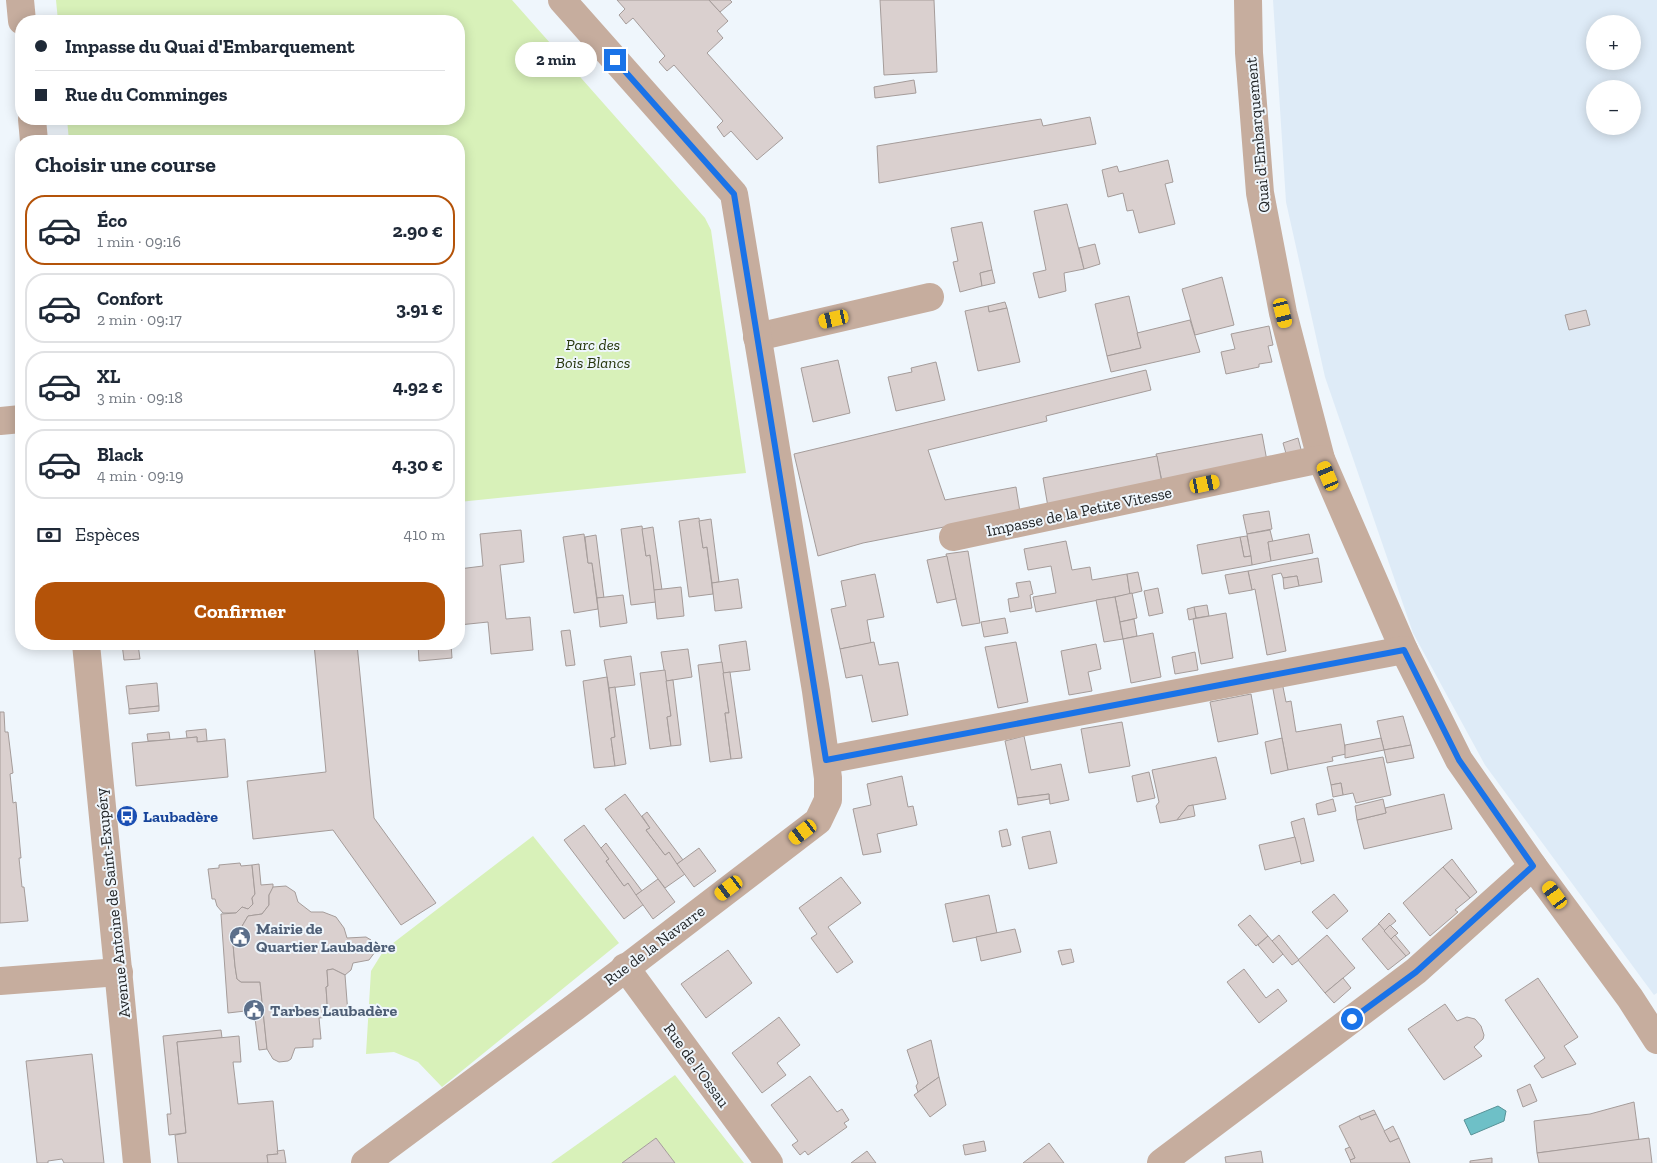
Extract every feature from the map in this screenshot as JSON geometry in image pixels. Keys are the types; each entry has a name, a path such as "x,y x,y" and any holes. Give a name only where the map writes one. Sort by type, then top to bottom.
{"street":[{"path":"20,0 21,15"},
{"name":"Rue de la Navarre","path":"365,1163 575,1007 818,821 828,800 826,760 734,194 562,0"},
{"name":"Quai d'Embarquement","path":"1248,0 1249,53 1260,193 1283,313 1321,459 1404,650 1459,760 1533,866 1630,998 1657,1040"},
{"path":"757,336 930,297"},
{"path":"0,421 15,420"},
{"name":"Impasse de la Petite Vitesse","path":"954,537 1321,459"},
{"name":"Avenue Antoine de Saint-Exupéry","path":"87,650 120,972 137,1163"},
{"path":"826,760 1404,650"},
{"path":"1160,1163 1416,972 1533,866"},
{"name":"Rue de l'Ossau","path":"625,967 769,1163"},
{"path":"0,980 120,972"}],"shaded area":[{"path":"1273,0 1657,0 1657,993 1654,995 1485,765 1413,633 1325,377 1286,202"}],"green space":[{"name":"Parc des Bois Blancs","path":"56,0 512,0 705,218 711,230 746,473 465,501 465,135 68,135 68,125 465,125 465,15 57,15"},
{"path":"533,836 619,943 442,1087 418,1062 394,1052 366,1054 371,971 384,950"},
{"path":"675,1075 744,1163 675,1163 656,1138 622,1163 551,1163"}],"water":[{"path":"1498,1106 1506,1111 1504,1121 1471,1135 1464,1120"}],"building":[{"path":"617,0 709,0 728,21 717,31 723,38 707,53 783,138 757,160 731,131 724,137 717,127 723,121 674,65 667,71 659,62 665,56 633,18 626,24 619,15 625,9"},
{"path":"709,0 730,0 732,2 720,12"},
{"path":"880,0 934,0 937,72 884,75"},
{"path":"914,80 916,93 875,98 874,87"},
{"path":"1090,117 1096,144 879,183 877,146 1041,119 1043,126"},
{"path":"1168,160 1173,182 1165,184 1175,224 1139,233 1133,210 1127,211 1123,193 1108,197 1102,170 1117,166 1119,172"},
{"path":"1067,204 1084,269 1064,273 1066,291 1039,298 1033,273 1046,270 1034,211"},
{"path":"982,222 992,270 980,273 982,286 960,292 953,262 958,261 951,228"},
{"path":"1095,244 1100,264 1084,269 1079,248"},
{"path":"992,270 995,283 982,286 980,273"},
{"path":"1222,277 1234,325 1195,335 1182,289"},
{"path":"1129,296 1141,348 1107,356 1095,304"},
{"path":"1005,302 1007,308 989,312 988,306"},
{"path":"988,306 989,312 1007,308 1020,362 978,371 965,311"},
{"path":"1586,310 1590,325 1569,330 1565,315"},
{"path":"1190,320 1200,352 1111,372 1107,356 1141,348 1137,333"},
{"path":"1269,326 1273,345 1268,346 1272,362 1259,364 1259,367 1226,374 1221,352 1235,349 1231,334"},
{"path":"838,360 850,413 813,422 801,368"},
{"path":"936,362 945,400 896,411 888,377 912,372 911,368"},
{"path":"1146,370 1151,390 1046,416 1047,421 928,450 945,500 1016,487 1020,512 863,543 818,556 794,454"},
{"path":"1262,434 1267,461 1162,481 1156,454"},
{"path":"1298,438 1302,453 1287,457 1283,443"},
{"path":"1157,456 1162,484 1048,507 1043,478"},
{"path":"1269,511 1272,529 1247,534 1243,515"},
{"path":"699,518 703,548 707,547 713,594 689,597 679,521"},
{"path":"711,519 719,582 712,583 707,547 703,548 699,521"},
{"path":"642,526 646,556 650,555 656,602 631,605 621,529"},
{"path":"653,527 662,590 654,590 650,555 646,556 642,529"},
{"path":"521,530 524,562 500,565 506,619 530,617 533,650 491,654 488,622 465,624 465,568 483,566 480,534"},
{"path":"1270,530 1273,542 1268,542 1271,561 1252,565 1247,534"},
{"path":"584,534 588,563 592,563 598,609 574,613 563,537"},
{"path":"1309,534 1313,553 1271,561 1268,542"},
{"path":"596,535 604,598 597,598 592,563 588,563 585,537"},
{"path":"1247,536 1251,556 1244,557 1240,537"},
{"path":"1240,537 1244,557 1251,556 1252,565 1202,574 1197,545"},
{"path":"1066,541 1072,570 1090,567 1092,580 1127,574 1130,594 1036,612 1033,597 1056,593 1051,566 1028,570 1024,549"},
{"path":"968,551 980,623 962,626 946,554"},
{"path":"947,556 956,599 937,603 927,560"},
{"path":"1318,558 1322,582 1299,586 1297,576 1283,578 1281,573 1272,575 1286,651 1267,655 1255,589 1252,590 1248,571"},
{"path":"1248,571 1252,590 1229,594 1225,575"},
{"path":"1138,572 1142,591 1130,594 1127,574"},
{"path":"875,574 884,617 867,620 871,643 840,649 831,609 846,606 841,581"},
{"path":"1297,576 1299,586 1284,589 1283,578"},
{"path":"738,579 742,608 715,611 712,583"},
{"path":"1030,581 1033,594 1030,595 1032,608 1010,612 1008,599 1019,597 1016,583"},
{"path":"681,587 684,616 657,619 654,590"},
{"path":"1158,588 1163,613 1149,616 1144,591"},
{"path":"1132,593 1137,618 1120,622 1115,597"},
{"path":"623,595 627,623 600,627 597,598"},
{"path":"1115,597 1123,639 1104,642 1096,600"},
{"path":"1207,605 1209,616 1196,618 1194,607"},
{"path":"1194,607 1196,618 1189,620 1187,609"},
{"path":"1226,613 1233,658 1201,664 1193,619"},
{"path":"1005,618 1008,633 984,637 981,622"},
{"path":"1134,619 1137,636 1123,639 1120,622"},
{"path":"570,630 575,665 566,666 561,631"},
{"path":"1153,633 1161,677 1131,683 1123,639"},
{"path":"746,641 750,670 723,673 719,645"},
{"path":"874,642 879,665 898,662 908,715 872,722 862,675 846,678 840,649"},
{"path":"1016,642 1028,702 998,708 985,647"},
{"path":"1096,644 1101,669 1088,672 1092,691 1069,695 1061,651"},
{"path":"688,649 692,677 666,681 661,652"},
{"path":"123,650 139,650 140,659 124,660"},
{"path":"315,650 358,650 374,818 436,903 401,925 333,830 253,839 247,781 326,772"},
{"path":"418,650 451,650 452,658 419,661"},
{"path":"1195,652 1198,670 1175,674 1172,657"},
{"path":"631,656 635,685 609,688 604,660"},
{"path":"722,662 729,713 725,713 731,759 710,762 698,665"},
{"path":"665,670 671,716 667,717 671,746 650,749 640,673"},
{"path":"730,672 742,758 731,759 725,713 729,713 723,673"},
{"path":"607,677 615,737 611,738 615,766 594,768 583,681"},
{"path":"673,680 681,745 671,746 667,717 671,716 666,681"},
{"path":"1282,682 1286,702 1291,701 1296,732 1341,724 1346,754 1332,757 1333,761 1288,770 1272,684"},
{"path":"157,683 159,706 129,709 126,686"},
{"path":"615,687 626,764 615,766 611,738 615,737 609,688"},
{"path":"1251,694 1258,734 1218,742 1210,702"},
{"path":"159,706 159,711 129,714 129,709"},
{"path":"0,712 4,712 5,732 8,732 13,773 10,774 13,803 16,802 21,858 19,858 28,921 0,923"},
{"path":"1403,716 1411,745 1384,750 1377,721"},
{"path":"1122,722 1130,766 1089,773 1081,729"},
{"path":"206,729 207,741 197,742 197,737 187,738 186,731"},
{"path":"169,732 170,740 148,741 147,734"},
{"path":"1024,736 1031,770 1061,764 1069,800 1050,804 1049,794 1017,798 1005,741"},
{"path":"197,737 197,742 225,739 228,777 136,786 132,743"},
{"path":"1282,738 1288,770 1271,774 1265,742"},
{"path":"1381,738 1384,750 1345,758 1345,745"},
{"path":"1411,745 1414,758 1387,763 1384,750"},
{"path":"1216,757 1226,799 1188,806 1177,820 1160,823 1156,806 1159,802 1152,770"},
{"path":"1383,757 1391,795 1356,803 1353,793 1343,795 1341,783 1331,785 1327,767"},
{"path":"1149,772 1155,798 1137,802 1132,776"},
{"path":"902,776 908,807 913,806 917,825 877,834 881,852 863,855 853,809 871,805 867,784"},
{"path":"1341,783 1343,795 1333,797 1331,785"},
{"path":"625,794 650,828 646,830 665,855 669,852 685,874 665,888 605,809"},
{"path":"1049,794 1049,799 1018,805 1017,798"},
{"path":"1444,794 1452,829 1364,849 1357,820 1386,813 1385,808"},
{"path":"1333,799 1336,811 1318,815 1316,804"},
{"path":"1383,799 1386,813 1357,820 1355,806"},
{"path":"1193,805 1195,816 1177,820 1188,806"},
{"path":"647,812 683,860 677,864 669,852 665,855 646,830 650,828 642,816"},
{"path":"1304,818 1314,861 1301,864 1291,822"},
{"path":"584,825 609,859 606,861 624,886 628,883 644,904 624,919 564,840"},
{"path":"1007,829 1011,845 1002,847 999,831"},
{"path":"1050,831 1057,863 1029,869 1022,837"},
{"path":"1295,837 1301,861 1265,870 1259,845"},
{"path":"606,843 642,891 636,895 628,883 624,886 606,861 609,859 601,848"},
{"path":"699,848 716,871 694,887 677,864"},
{"path":"1452,859 1477,892 1470,898 1443,867"},
{"path":"240,863 241,866 252,865 255,894 252,898 253,904 248,909 242,907 236,913 223,913 217,906 215,899 212,899 208,869 219,868 219,865"},
{"path":"259,864 261,885 273,884 269,895 269,905 262,914 248,916 241,928 235,929 232,933 237,979 241,982 260,982 267,1049 259,1050 254,1010 228,1013 221,914 236,913 242,907 248,909 253,904 252,898 255,894 252,865"},
{"path":"1443,867 1470,898 1455,910 1458,912 1430,936 1403,903"},
{"path":"841,877 861,903 828,927 853,962 837,973 811,938 817,934 799,908"},
{"path":"658,879 675,902 653,919 636,895"},
{"path":"286,886 295,892 298,902 311,912 323,912 336,917 344,928 347,938 366,937 371,940 375,946 375,952 369,960 353,963 351,970 345,975 333,969 327,970 328,1017 319,1018 321,1039 313,1039 313,1047 295,1048 291,1059 279,1062 273,1059 267,1049 260,982 241,982 237,979 232,933 235,929 241,928 248,916 262,914 269,905 269,895 273,887"},
{"path":"1334,894 1348,911 1327,929 1312,912"},
{"path":"989,895 997,933 953,942 945,904"},
{"path":"1389,913 1396,921 1384,931 1378,924"},
{"path":"1250,915 1268,936 1256,946 1238,925"},
{"path":"1379,924 1406,956 1388,970 1362,939"},
{"path":"1390,925 1398,933 1391,939 1384,931"},
{"path":"1015,929 1021,952 981,961 976,937"},
{"path":"1279,935 1299,960 1292,965 1272,941"},
{"path":"1327,935 1355,968 1325,993 1298,960"},
{"path":"1395,935 1410,953 1406,956 1391,939"},
{"path":"1268,936 1283,954 1273,963 1258,945"},
{"path":"1071,949 1074,962 1062,965 1058,951"},
{"path":"728,950 752,983 706,1018 681,984"},
{"path":"333,969 345,975 348,1014 328,1017 327,970"},
{"path":"1244,969 1266,998 1278,989 1287,1001 1259,1023 1227,982"},
{"path":"1343,978 1351,988 1334,1003 1325,993"},
{"path":"1538,978 1578,1037 1564,1046 1576,1064 1542,1078 1534,1066 1545,1058 1505,1000"},
{"path":"1445,1004 1457,1021 1467,1017 1475,1019 1481,1026 1484,1035 1483,1039 1474,1047 1482,1056 1444,1080 1408,1029"},
{"path":"779,1017 800,1045 777,1063 786,1075 762,1093 732,1053"},
{"path":"221,1030 222,1038 177,1042 186,1133 169,1135 167,1114 171,1114 163,1036"},
{"path":"239,1036 241,1062 233,1062 238,1104 273,1101 278,1154 267,1155 268,1163 178,1163 175,1135 186,1133 177,1042"},
{"path":"931,1040 939,1077 918,1092 916,1086 918,1083 907,1050"},
{"path":"92,1054 104,1163 64,1163 62,1159 48,1161 48,1163 37,1163 26,1061"},
{"path":"810,1076 837,1112 842,1109 849,1120 844,1123 847,1127 808,1155 805,1151 800,1155 792,1145 798,1141 771,1105"},
{"path":"939,1077 946,1105 930,1117 914,1095"},
{"path":"1530,1084 1537,1101 1523,1107 1517,1090"},
{"path":"1634,1102 1639,1140 1537,1153 1534,1121 1590,1114"},
{"path":"1374,1110 1376,1114 1361,1120 1359,1116"},
{"path":"1376,1114 1390,1142 1399,1138 1410,1163 1351,1163 1350,1160 1355,1158 1339,1126 1359,1116 1361,1120"},
{"path":"1393,1126 1399,1138 1390,1142 1384,1131"},
{"path":"656,1138 675,1163 622,1163"},
{"path":"1649,1138 1652,1163 1539,1163 1537,1153"},
{"path":"984,1141 986,1151 965,1155 963,1145"},
{"path":"1049,1143 1064,1163 1023,1163"},
{"path":"1350,1147 1355,1158 1350,1160 1345,1149"},
{"path":"284,1150 286,1163 268,1163 267,1155 278,1154 277,1151"},
{"path":"867,1151 876,1163 851,1163"},
{"path":"1261,1151 1263,1163 1226,1163 1225,1157"},
{"path":"1492,1158 1492,1163 1470,1163 1470,1161"}],"place":[{"name":"Laubadère","path":"127,816"},
{"name":"Mairie de Quartier Laubadère","path":"240,937"},
{"name":"Tarbes Laubadère","path":"254,1010"}],"route":[{"path":"615,60 734,194 826,760 1404,650 1459,760 1533,866 1416,972 1352,1019"}]}
